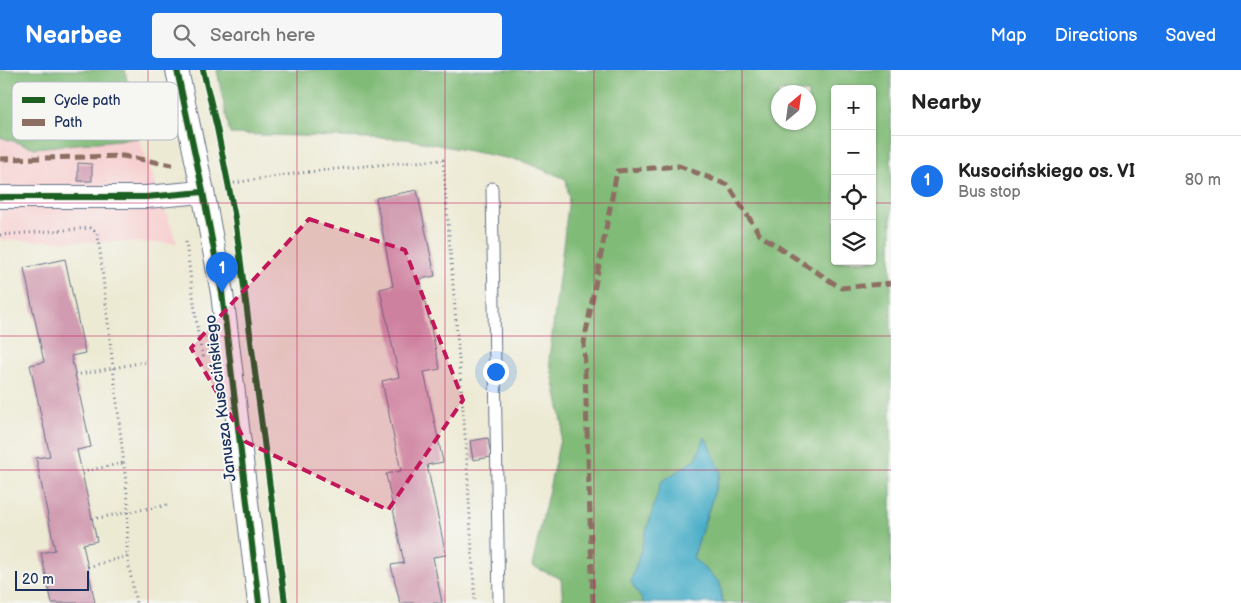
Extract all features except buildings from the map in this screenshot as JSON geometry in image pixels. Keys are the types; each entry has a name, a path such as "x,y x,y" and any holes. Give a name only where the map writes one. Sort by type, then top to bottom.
{"street":[{"name":"Janusza Kusocińskiego","path":"177,70 222,293 259,603"},
{"path":"0,197 146,197 203,192"}],"lane":[{"path":"492,188 498,603"}],"path":[{"path":"229,184 278,175 344,167 443,160 466,447 475,603"},
{"path":"0,236 91,228 97,233 123,462 127,511 127,556 136,603"},
{"path":"185,234 199,341 205,360"},
{"path":"75,375 145,362"},
{"path":"82,472 123,462"},
{"path":"92,519 166,505"},
{"path":"88,567 127,556"}],"highlighted area":[{"path":"309,219 405,250 463,400 388,510 246,442 191,348"}],"shaded area":[{"path":"0,137 35,147 116,140 140,140 177,243 0,240"}],"green space":[{"path":"0,70 125,70 127,82 12,82 12,140 118,140 35,148 0,137"},
{"path":"217,70 891,70 891,603 723,603 720,583 693,558 721,472 696,459 683,469 645,537 631,582 644,603 563,603 561,579 532,566 563,426 549,359 569,198 566,179 522,161 407,139 230,134"}],"water":[{"path":"705,437 721,471 693,558 720,583 723,603 644,603 631,582 661,482 696,459"}],"marked path":[{"path":"0,159 123,156 172,165"},
{"path":"593,603 584,343 617,171 679,166 728,185 760,235 841,288 891,283"}],"cycle path":[{"path":"177,70 222,293 259,603"},
{"path":"203,70 235,218 285,603"},
{"path":"0,197 146,197 203,192"}],"place":[{"name":"Kusocińskiego os. VI","path":"222,293"}]}
